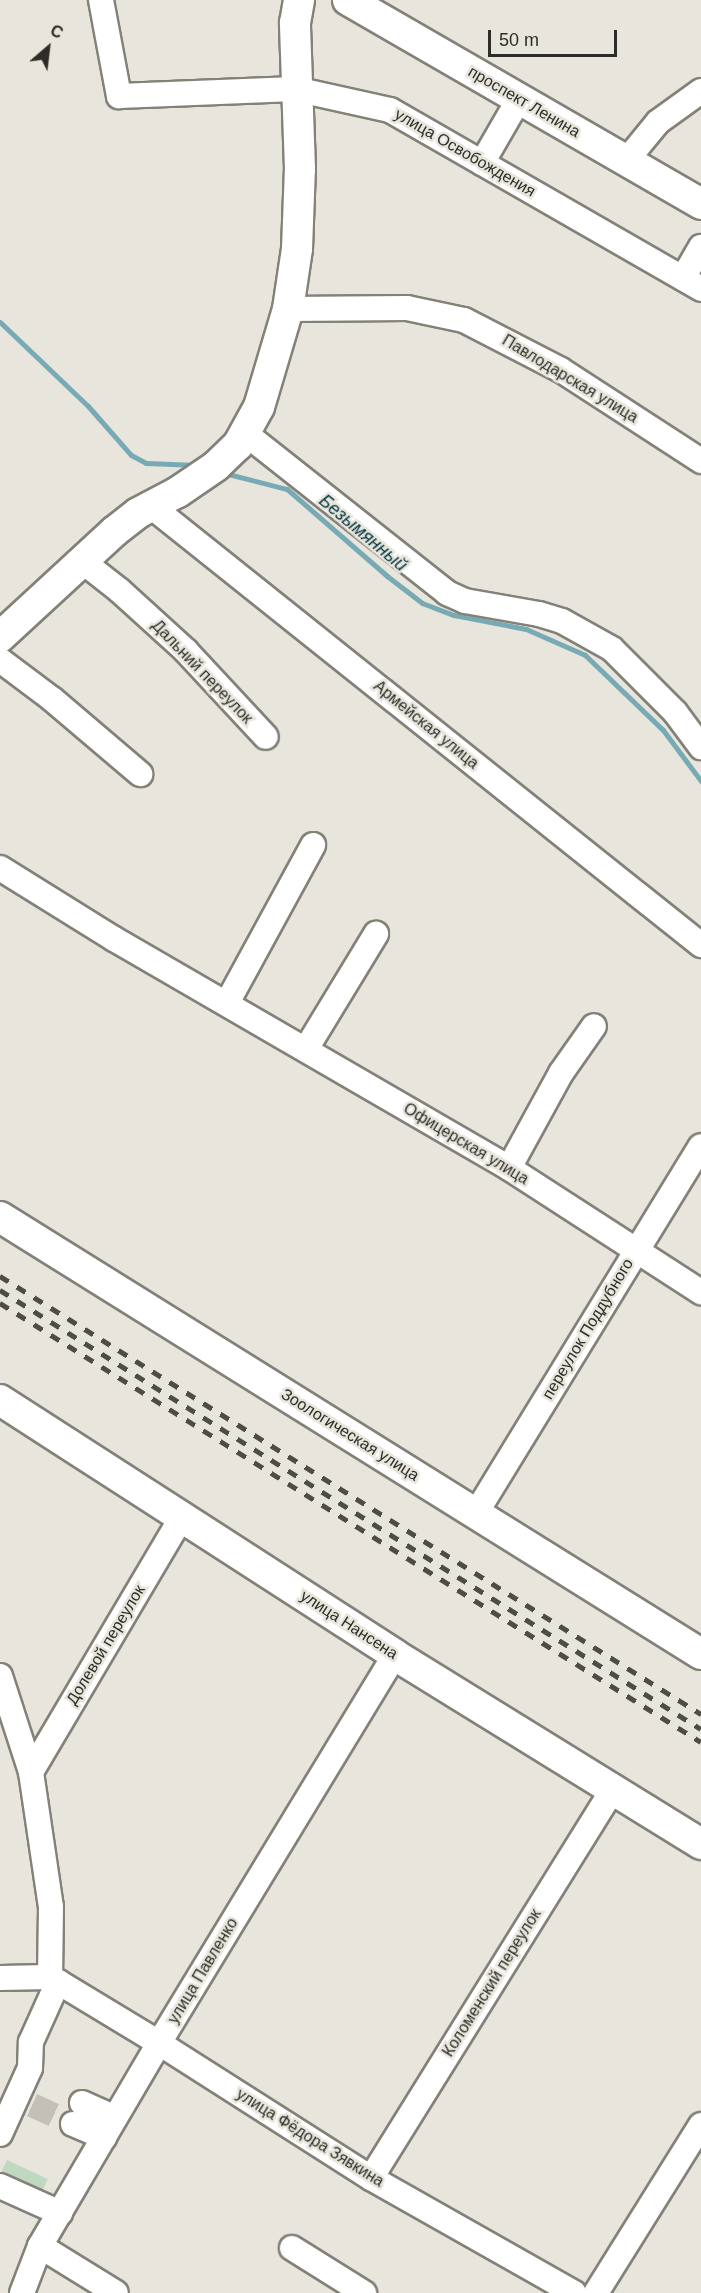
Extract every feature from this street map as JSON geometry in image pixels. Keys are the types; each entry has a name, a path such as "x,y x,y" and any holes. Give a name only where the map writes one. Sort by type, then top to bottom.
{"main road":[{"path":"0,637 115,531 138,513 178,492 216,466 242,439 259,407 288,309 297,249 300,169 295,89 295,23 298,0"},
{"name":"проспект Ленина","path":"348,0 701,204"},
{"name":"Зоологическая улица","path":"0,1217 701,1654"},
{"name":"улица Нансена","path":"0,1400 395,1655 701,1844"}],"street":[{"path":"102,0 118,96 295,89"},
{"name":"улица Освобождения","path":"295,89 390,110 692,284"},
{"path":"626,160 658,122 701,91"},
{"path":"482,164 519,99"},
{"path":"692,284 701,247"},
{"name":"Павлодарская улица","path":"288,309 407,308 464,320 561,370 701,461"},
{"path":"242,439 447,593 465,601 539,614 562,621 612,650 675,712 701,747"},
{"name":"Армейская улица","path":"151,506 701,945"},
{"name":"Дальний переулок","path":"82,561 119,590 186,651 266,737"},
{"path":"0,660 52,699 140,774"},
{"path":"227,1003 313,845"},
{"name":"Офицерская улица","path":"0,868 114,939 509,1168 701,1292"},
{"path":"306,1049 376,934"},
{"path":"509,1168 561,1073 594,1026"},
{"name":"переулок Поддубного","path":"476,1513 701,1146"},
{"name":"Долевой переулок","path":"31,1772 181,1518"},
{"name":"улица Павленко","path":"22,2293 40,2246 159,2043 395,1655"},
{"path":"0,1676 31,1772 51,1907 54,1980 31,2042 31,2064 24,2102 0,2134"},
{"name":"Коломенский переулок","path":"371,2178 613,1789"},
{"path":"0,1978 54,1980"},
{"name":"улица Фёдора Зявкина","path":"54,1980 159,2043 371,2178 574,2293"},
{"path":"78,2114 110,2128"},
{"path":"596,2293 701,2125"},
{"path":"0,2186 60,2213"},
{"path":"40,2246 116,2293"},
{"path":"292,2248 364,2293"}],"green space":[{"path":"7,2160 48,2179 41,2194 0,2175"}],"waterway":[{"name":"Безымянный","path":"0,322 88,406 131,455 146,463 198,465"},
{"name":"Безымянный","path":"224,473 287,489 387,576 422,603 454,615 526,629 585,655 663,730 701,781"}],"tunnel":[{"path":"32,2105 73,2124"}],"railway":[{"path":"0,1276 701,1714"},
{"path":"0,1290 701,1729"},
{"path":"0,1303 701,1742"}]}
